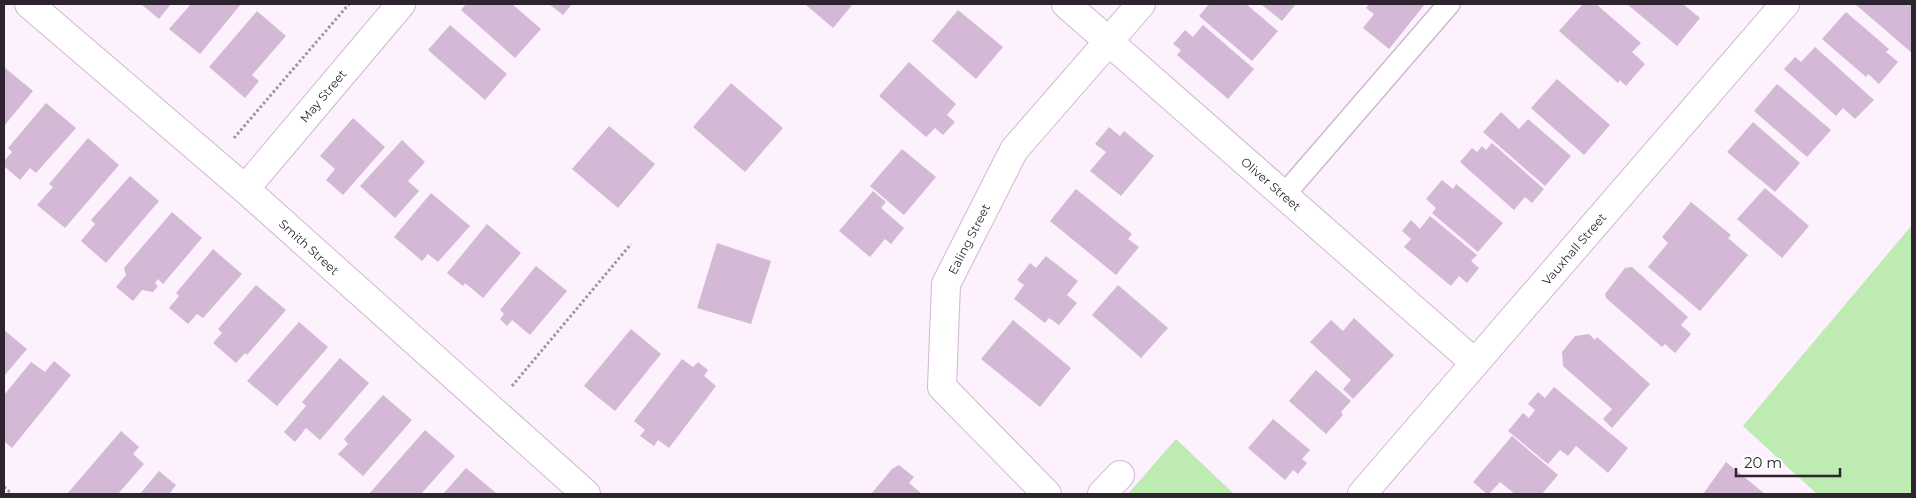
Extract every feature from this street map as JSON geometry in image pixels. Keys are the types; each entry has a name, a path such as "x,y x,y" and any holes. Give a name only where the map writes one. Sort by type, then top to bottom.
{"street":[{"name":"Smith Street","path":"29,4 245,189 586,494"},
{"name":"May Street","path":"245,189 402,4"},
{"name":"Oliver Street","path":"1066,4 1475,364"},
{"name":"Ealing Street","path":"1047,494 942,387 946,284 1014,150 1142,4"},
{"name":"Vauxhall Street","path":"1362,494 1785,4"}],"lane":[{"path":"1284,195 1448,4"}],"path":[{"path":"232,140 348,4"},
{"path":"506,393 630,244"},
{"path":"4,487 12,494"}],"green space":[{"path":"1912,225 1912,494 1817,494 1743,426"},
{"path":"1176,439 1234,494 1128,494"}],"building":[{"path":"141,4 171,4 159,19"},
{"path":"191,4 241,4 200,54 169,29"},
{"path":"466,4 512,4 541,29 515,58 461,10"},
{"path":"549,4 572,4 563,15"},
{"path":"807,4 853,4 833,28"},
{"path":"1209,4 1246,4 1278,31 1252,61 1199,16"},
{"path":"1261,4 1296,4 1282,21"},
{"path":"1369,4 1425,4 1389,49 1363,28 1374,14 1366,8"},
{"path":"1583,4 1596,4 1641,43 1632,52 1645,64 1626,86 1620,80 1618,83 1559,31"},
{"path":"1627,4 1683,4 1700,18 1677,46"},
{"path":"1855,4 1912,4 1912,53"},
{"path":"958,10 1003,47 976,79 932,41"},
{"path":"257,11 286,36 252,75 259,81 245,98 209,67"},
{"path":"1846,12 1889,49 1886,52 1898,62 1879,84 1868,74 1866,77 1822,39"},
{"path":"450,25 507,74 485,100 428,50"},
{"path":"1203,25 1254,69 1228,99 1177,55 1181,50 1173,44 1185,30 1193,37"},
{"path":"1815,47 1874,100 1855,119 1843,108 1836,116 1784,69 1795,57 1801,62"},
{"path":"909,62 956,104 947,115 955,122 943,135 935,128 926,137 879,96"},
{"path":"4,67 33,91 4,126"},
{"path":"1557,79 1610,125 1584,155 1531,108"},
{"path":"731,83 783,128 745,172 693,127"},
{"path":"1777,84 1831,130 1807,157 1754,111"},
{"path":"46,103 76,128 36,173 30,168 20,180 4,166 4,161 12,152 8,148"},
{"path":"1501,112 1519,129 1528,119 1571,156 1545,186 1483,132"},
{"path":"353,118 385,147 343,195 326,180 335,169 320,156"},
{"path":"1753,122 1800,163 1775,192 1727,152"},
{"path":"609,126 655,164 618,208 572,169"},
{"path":"1109,127 1120,136 1124,131 1154,156 1121,196 1090,171 1106,152 1095,144"},
{"path":"88,138 119,165 65,228 37,205 53,187 49,184"},
{"path":"402,140 425,162 408,181 419,191 395,218 360,186"},
{"path":"1492,143 1544,189 1532,203 1525,197 1514,210 1460,162 1472,148 1477,152 1482,146 1486,150"},
{"path":"902,149 936,177 904,215 870,186"},
{"path":"130,176 159,201 106,263 81,241 95,224 91,220"},
{"path":"1442,180 1453,189 1456,184 1503,223 1478,252 1432,213 1436,208 1426,199"},
{"path":"1765,188 1809,226 1782,258 1737,219"},
{"path":"1076,189 1132,234 1128,239 1139,247 1116,275 1050,221"},
{"path":"873,191 886,202 881,208 904,228 891,244 885,239 870,257 839,231"},
{"path":"431,193 470,226 438,262 428,254 422,261 394,237"},
{"path":"1691,202 1731,235 1728,238 1748,255 1700,311 1648,267 1668,243 1662,237"},
{"path":"172,212 202,238 163,284 158,279 155,283 158,286 153,292 142,290 133,301 116,287 126,275 124,268"},
{"path":"1430,216 1477,255 1471,261 1479,268 1467,283 1459,276 1451,286 1404,247 1411,239 1402,231 1411,220 1420,229"},
{"path":"487,224 521,253 483,298 465,283 463,286 447,273"},
{"path":"717,243 771,261 751,324 697,308"},
{"path":"213,249 242,274 203,318 197,314 188,324 169,308 179,296 176,293"},
{"path":"1046,256 1078,281 1067,295 1077,303 1059,325 1049,318 1045,323 1014,299 1024,285 1017,280 1030,263 1036,268"},
{"path":"536,266 567,291 530,335 512,320 507,326 500,319 504,314 500,310"},
{"path":"1632,267 1688,317 1681,325 1691,334 1675,353 1665,344 1662,347 1606,298 1605,294 1625,268"},
{"path":"256,285 286,310 247,355 245,353 236,363 213,343 222,333 218,329"},
{"path":"1118,285 1168,328 1141,358 1092,315"},
{"path":"1354,318 1394,355 1353,399 1343,389 1351,380 1310,342 1331,320 1343,331"},
{"path":"1013,320 1071,368 1040,407 981,359"},
{"path":"299,322 328,347 277,406 247,381"},
{"path":"631,329 661,354 615,411 584,386"},
{"path":"4,330 27,349 4,376"},
{"path":"1589,334 1595,340 1597,337 1650,384 1612,428 1603,419 1612,409 1563,366 1562,352 1575,336"},
{"path":"340,358 369,383 320,440 306,428 295,442 284,432 306,406 302,402"},
{"path":"682,359 693,367 698,362 708,370 704,376 716,386 669,448 658,440 654,446 640,436 645,430 634,421"},
{"path":"54,361 71,375 12,448 4,441 4,395 31,362 45,372"},
{"path":"1316,370 1351,401 1341,412 1343,415 1326,434 1289,401"},
{"path":"1554,387 1628,448 1608,473 1576,446 1568,456 1560,450 1548,464 1508,431 1523,413 1529,418 1535,410 1528,404 1538,392 1545,398"},
{"path":"383,395 412,420 363,476 338,454 348,444 344,439"},
{"path":"1273,419 1310,450 1302,459 1307,463 1298,474 1293,470 1285,480 1248,448"},
{"path":"425,430 455,456 421,494 369,494"},
{"path":"121,431 139,447 133,454 144,464 118,494 67,494"},
{"path":"1512,436 1558,475 1542,494 1515,494 1500,482 1487,494 1473,482"},
{"path":"1726,462 1765,494 1703,494"},
{"path":"899,465 914,477 909,483 922,494 871,494 892,469"},
{"path":"466,468 496,493 443,494"},
{"path":"159,471 176,485 171,494 140,494"}]}
